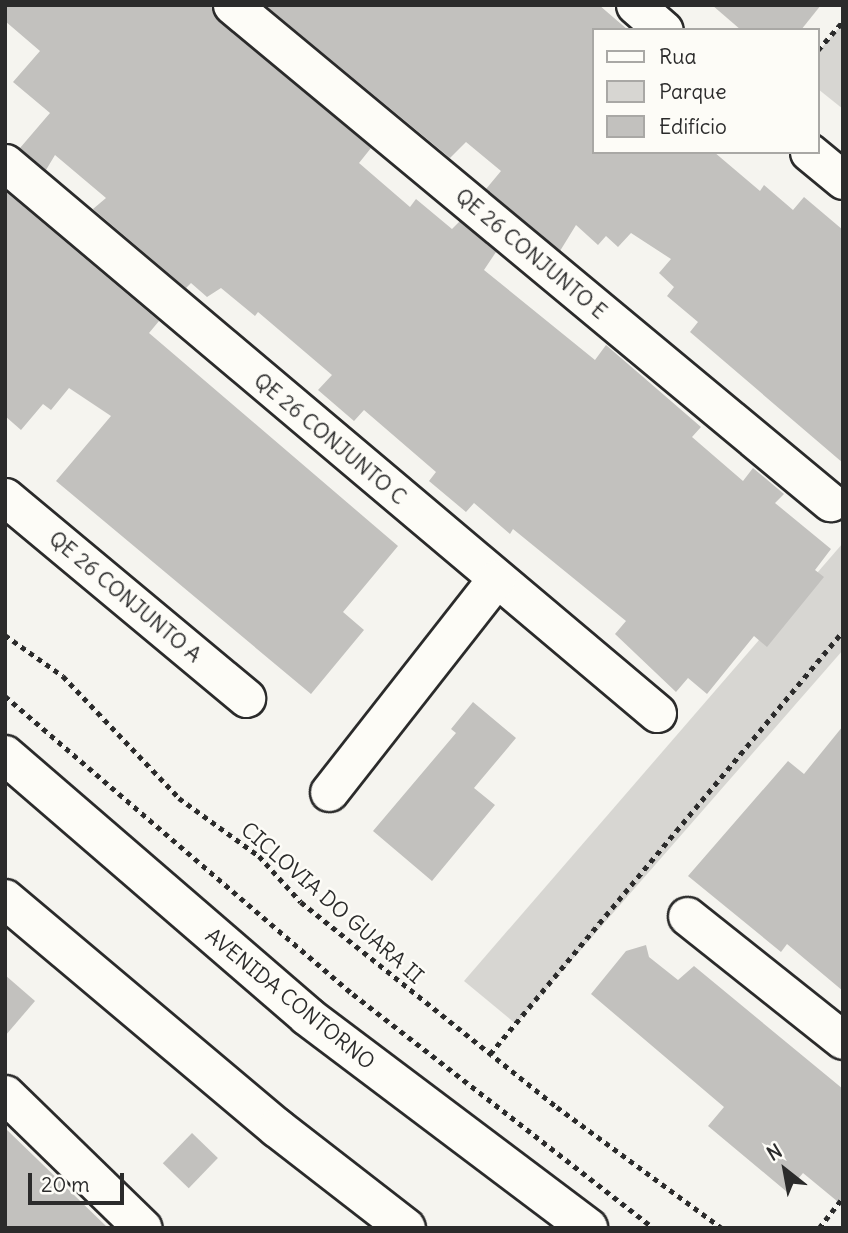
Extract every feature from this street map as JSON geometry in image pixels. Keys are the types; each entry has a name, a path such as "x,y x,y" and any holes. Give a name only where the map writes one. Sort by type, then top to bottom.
{"main road":[{"name":"AVENIDA CONTORNO","path":"5,755 307,1016 588,1228"},
{"path":"5,899 277,1128 406,1228"}],"street":[{"name":"QE 26 CONJUNTO E","path":"232,5 830,502"},
{"path":"635,5 662,28"},
{"path":"811,154 843,180"},
{"name":"QE 26 CONJUNTO C","path":"5,163 657,713"},
{"name":"QE 26 CONJUNTO A","path":"5,497 246,698"},
{"path":"329,792 496,579"},
{"path":"687,916 843,1040"},
{"path":"5,1094 133,1224"}],"path":[{"path":"820,48 843,20"},
{"path":"490,1054 843,631"},
{"name":"CICLOVIA DO GUARA II","path":"5,635 63,676 179,798 259,856 301,902 490,1054 722,1228"},
{"path":"5,696 353,995 654,1228"},
{"path":"819,1228 843,1197"}],"green space":[{"path":"843,23 843,109 820,91 820,50"},
{"path":"843,543 843,650 516,1024 464,981"}],"building":[{"path":"5,5 212,5 219,21 371,148 359,163 410,207 416,199 452,229 460,221 496,252 484,270 595,360 606,345 701,427 692,437 743,481 753,468 784,494 775,503 831,549 815,570 824,577 767,647 754,636 707,694 688,678 676,692 615,634 626,621 513,529 510,534 474,503 466,512 429,481 436,472 364,410 354,421 318,390 332,375 258,312 255,316 221,288 207,297 191,283 186,288 93,209 106,198 55,155 46,170 20,148 50,113 13,82 40,51 5,21"},
{"path":"265,5 599,5 626,28 592,28 592,154 716,154 760,191 764,185 793,210 804,197 843,230 843,463 690,332 698,322 667,296 674,287 659,273 671,259 631,233 618,247 606,236 598,245 576,225 560,251 486,189 501,171 466,142 450,158"},
{"path":"712,5 821,5 803,28 739,28"},
{"path":"5,191 159,321 149,333 398,546 343,612 364,630 311,694 56,481 111,416 69,388 51,410 43,404 21,430 5,416"},
{"path":"473,702 516,738 474,788 495,805 432,881 373,831 456,733 451,729"},
{"path":"843,726 843,991 787,944 781,952 688,876 788,761 804,774"},
{"path":"646,945 649,957 678,980 694,966 843,1089 843,1206 803,1173 787,1192 708,1126 724,1107 591,994 626,951"},
{"path":"5,975 35,1001 5,1036"},
{"path":"5,1128 36,1158 108,1228 5,1228"},
{"path":"192,1133 218,1158 189,1188 163,1163"}]}
